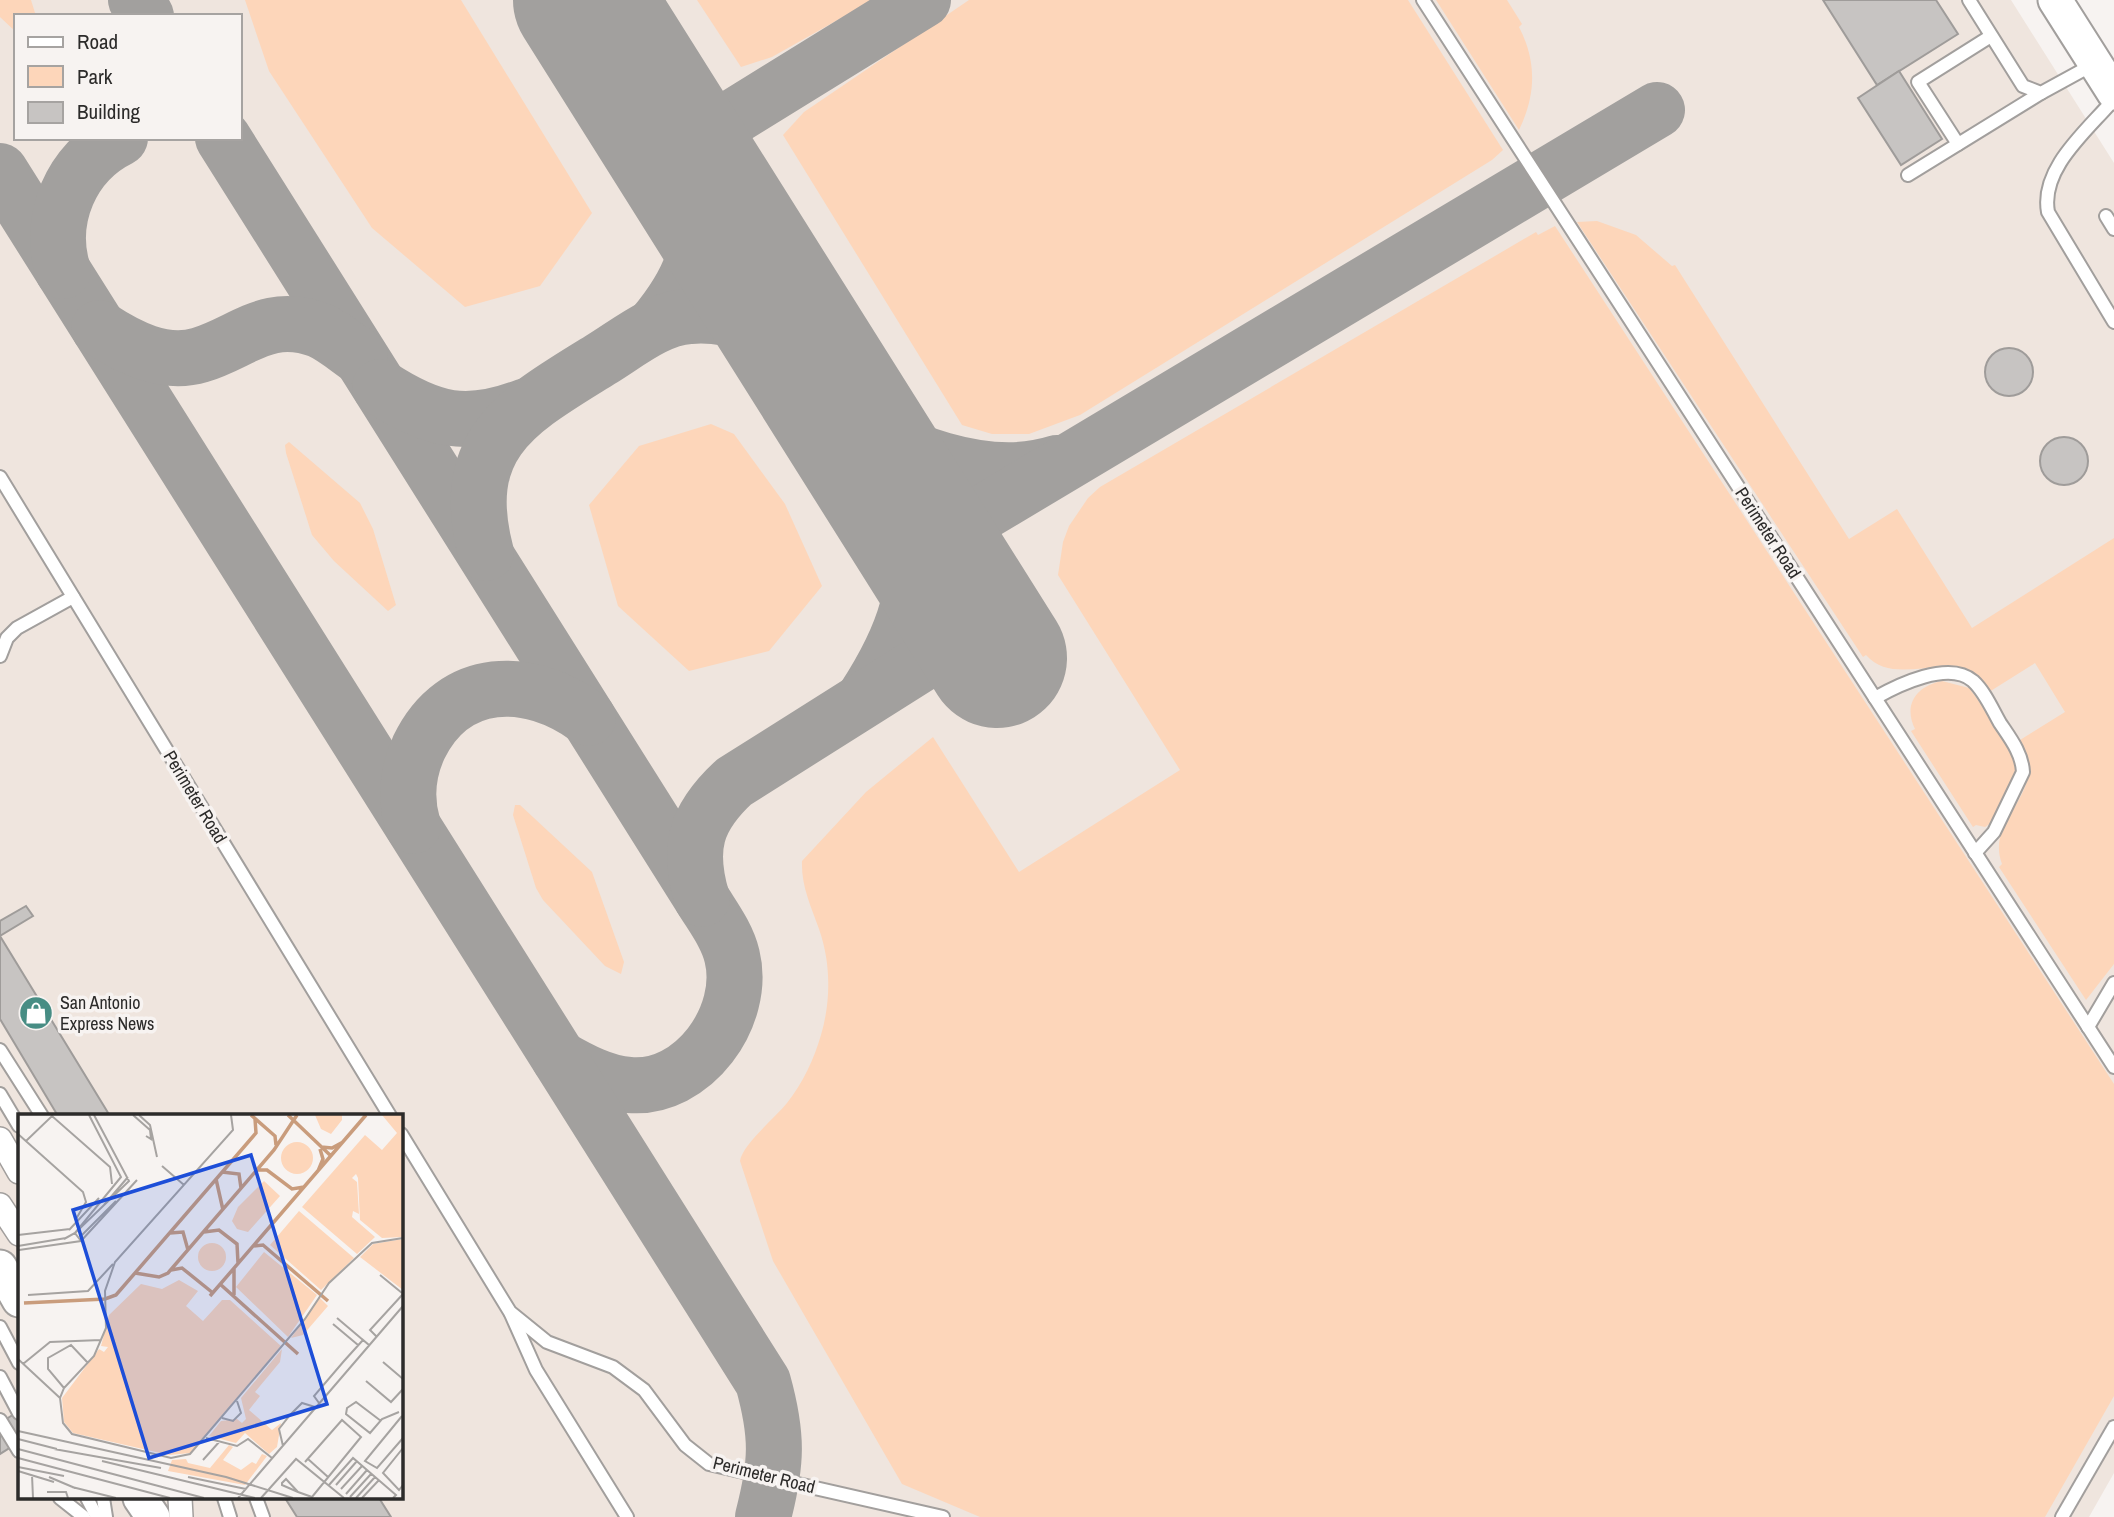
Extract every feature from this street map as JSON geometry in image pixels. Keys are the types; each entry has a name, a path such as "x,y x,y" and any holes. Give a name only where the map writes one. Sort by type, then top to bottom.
{"main road":[{"path":"2055,0 2114,93"},
{"path":"0,1267 18,1298"},
{"path":"141,1500 153,1517"}],"street":[{"path":"0,1139 18,1170"},
{"path":"0,1205 18,1232"}],"lane":[{"name":"Perimeter Road","path":"1423,0 2114,1067"},
{"path":"1969,0 2023,86 2041,93"},
{"path":"1958,144 1918,82 1991,36"},
{"path":"1908,175 2095,63"},
{"path":"2114,99 2058,166 2045,197 2048,212 2114,323"},
{"path":"2106,216 2114,229"},
{"name":"Perimeter Road","path":"0,477 389,1114"},
{"path":"0,656 7,638 17,628 73,597"},
{"path":"1875,698 1906,682 1942,674 1962,675 1980,690 2016,748 2022,761 2023,772 1994,832 1975,853"},
{"path":"2088,1027 2114,983"},
{"path":"0,1050 41,1114"},
{"path":"0,1094 18,1124"},
{"name":"Perimeter Road","path":"402,1136 510,1312 547,1342 614,1367 644,1391 685,1446 709,1464 943,1517"},
{"path":"510,1312 536,1370 627,1517"},
{"path":"0,1327 18,1361"},
{"path":"0,1377 18,1411"},
{"path":"0,1420 18,1449"},
{"path":"2062,1517 2114,1427"},
{"path":"63,1500 84,1517"},
{"path":"73,1500 90,1517"},
{"path":"88,1500 97,1517"},
{"path":"226,1500 230,1517"},
{"path":"257,1500 263,1517"}],"shaded area":[{"path":"0,0 2011,0 2114,163 2114,1473 2089,1517 0,1517"}],"green space":[{"path":"0,0 31,0 35,14 14,14 14,30 0,17"},
{"path":"245,0 461,0 592,213 540,286 465,307 372,228 269,71"},
{"path":"697,0 873,0 772,57 741,67"},
{"path":"969,0 1408,0 1503,150 1492,160 1080,415 1029,434 992,434 962,425 783,135 804,112"},
{"path":"1436,0 1507,0 1522,24 1519,27 1531,66 1529,104 1519,130"},
{"path":"1597,221 1636,235 1672,266 1675,265 1849,539 1897,509 1972,628 2114,538 2114,964 2086,1000 1999,867 2002,864 1999,847 2002,832 2024,790 2028,775 2028,759 2020,740 2065,712 2035,663 1989,692 1976,677 1960,669 1894,669 1879,665 1866,655 1863,657 1577,222"},
{"path":"1555,226 2114,1084 2114,1396 2045,1517 980,1517 902,1484 773,1261 740,1161 747,1147 798,1087 815,1053 824,1022 828,969 823,942 805,887 802,861 866,792 933,737 1019,872 1180,770 1058,575 1063,542 1069,526 1088,498 1100,487 1536,232 1538,235"},
{"path":"711,424 734,434 785,504 822,586 769,651 689,671 618,606 589,505 639,446"},
{"path":"289,442 360,503 373,529 396,605 388,611 334,561 312,535 286,453 285,445"},
{"path":"1942,681 1969,688 1998,730 2015,765 2016,773 2008,792 1991,823 1985,827 1973,827 1911,731 1915,729 1910,712 1914,698 1925,687"},
{"path":"515,805 520,805 592,872 624,962 621,974 605,966 543,900 536,888 513,815"}],"building":[{"path":"1823,0 1936,0 1958,34 1877,85"},
{"path":"1899,71 1942,139 1901,165 1858,98"},
{"path":"2009,348 2026,355 2033,372 2026,389 2009,396 1992,389 1985,372 1992,355"},
{"path":"2064,437 2081,444 2088,461 2081,478 2064,485 2047,478 2040,461 2047,444"},
{"path":"26,906 33,916 0,936 0,921"},
{"path":"0,936 109,1114 57,1114 0,1019"},
{"path":"18,1412 18,1443 0,1454 0,1423"},
{"path":"286,1500 380,1500 391,1517 297,1517"}],"taxiway":[{"path":"136,0 145,14"},
{"path":"635,83 662,110 681,124 704,128 719,126 923,0"},
{"path":"927,546 1657,110"},
{"path":"63,271 58,232 67,194 88,162 117,140"},
{"path":"224,140 715,919 730,948 735,979 723,1025 694,1063 674,1076 652,1084 620,1084 593,1075 559,1058"},
{"path":"0,171 763,1382 771,1418 774,1450 763,1517"},
{"path":"654,326 681,289 695,254 698,216 690,171"},
{"path":"486,553 479,515 480,483 488,457 501,434 520,414 544,396 643,332 678,318 723,317 753,326 808,358"},
{"path":"99,328 147,353 187,358 215,349 256,330 285,324 301,325 319,330 360,357"},
{"path":"380,387 416,408 450,418 486,418 526,406"},
{"path":"839,407 887,438 943,460 1002,470 1030,469 1057,463"},
{"path":"865,697 890,654 907,609 914,562 906,513"},
{"path":"702,899 695,864 698,835 710,808 734,782 978,628"},
{"path":"413,826 408,796 415,757 434,723 452,706 472,695 494,689 518,689 542,694 588,718"}],"runway":[{"path":"583,0 997,658"}],"place":[{"name":"San Antonio Express News","path":"36,1013"}]}
